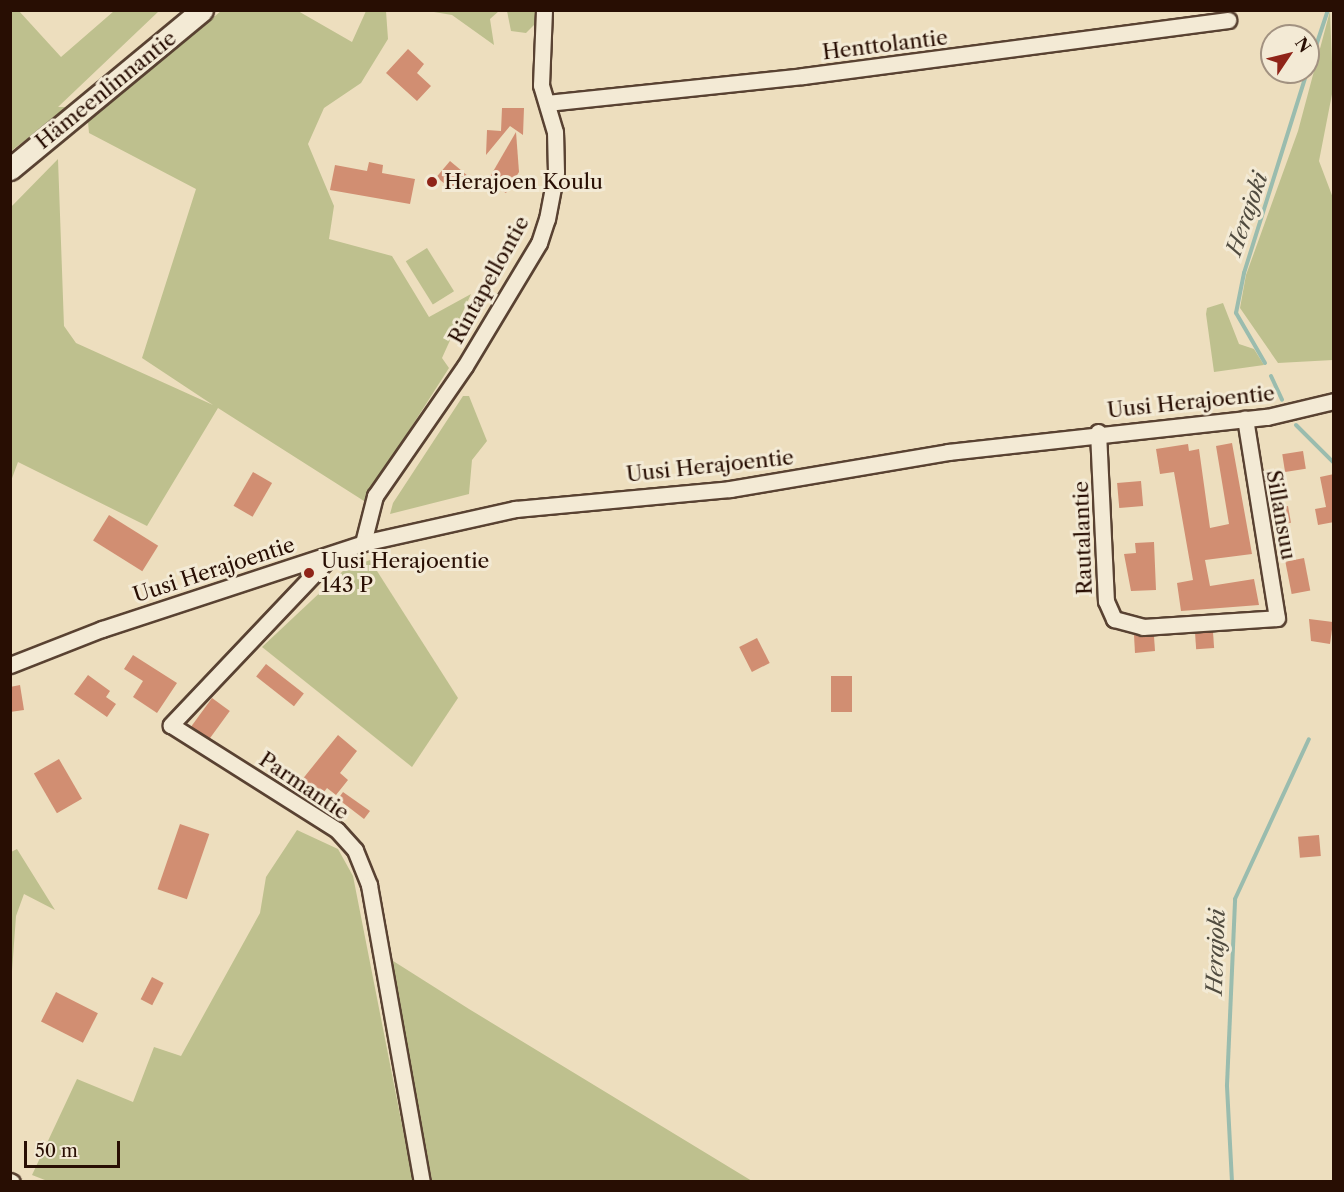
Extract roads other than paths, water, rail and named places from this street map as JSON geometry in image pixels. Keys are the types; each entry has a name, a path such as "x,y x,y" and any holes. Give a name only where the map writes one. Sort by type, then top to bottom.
{"main road":[{"name":"Hämeenlinnantie","path":"10,169 202,10"}],"street":[{"name":"Rintapellontie","path":"363,543 375,496 465,366 539,243 556,172 555,132 546,103 540,62 544,10"},
{"name":"Henttolantie","path":"546,103 814,75 1228,20"},
{"name":"Uusi Herajoentie","path":"10,665 102,629 363,543 515,508 730,489 948,452 1098,432 1245,419 1334,401"},
{"name":"Sillansuu","path":"1245,419 1278,618"},
{"name":"Rautalantie","path":"1098,432 1106,601 1114,619 1143,627 1278,618"},
{"name":"Parmantie","path":"333,554 171,725 337,830 355,850 369,885 422,1182"}],"waterway":[{"name":"Herajoki","path":"1320,34 1328,10"},
{"name":"Herajoki","path":"1265,363 1236,313 1244,273 1303,84"},
{"name":"Herajoki","path":"1271,376 1282,400"},
{"name":"Herajoki","path":"1296,425 1334,463"},
{"name":"Herajoki","path":"1232,1182 1227,1085 1235,899 1309,739"}],"place":[{"name":"Herajoen Koulu","path":"432,182"},
{"name":"Uusi Herajoentie 143 P","path":"309,573"}]}
